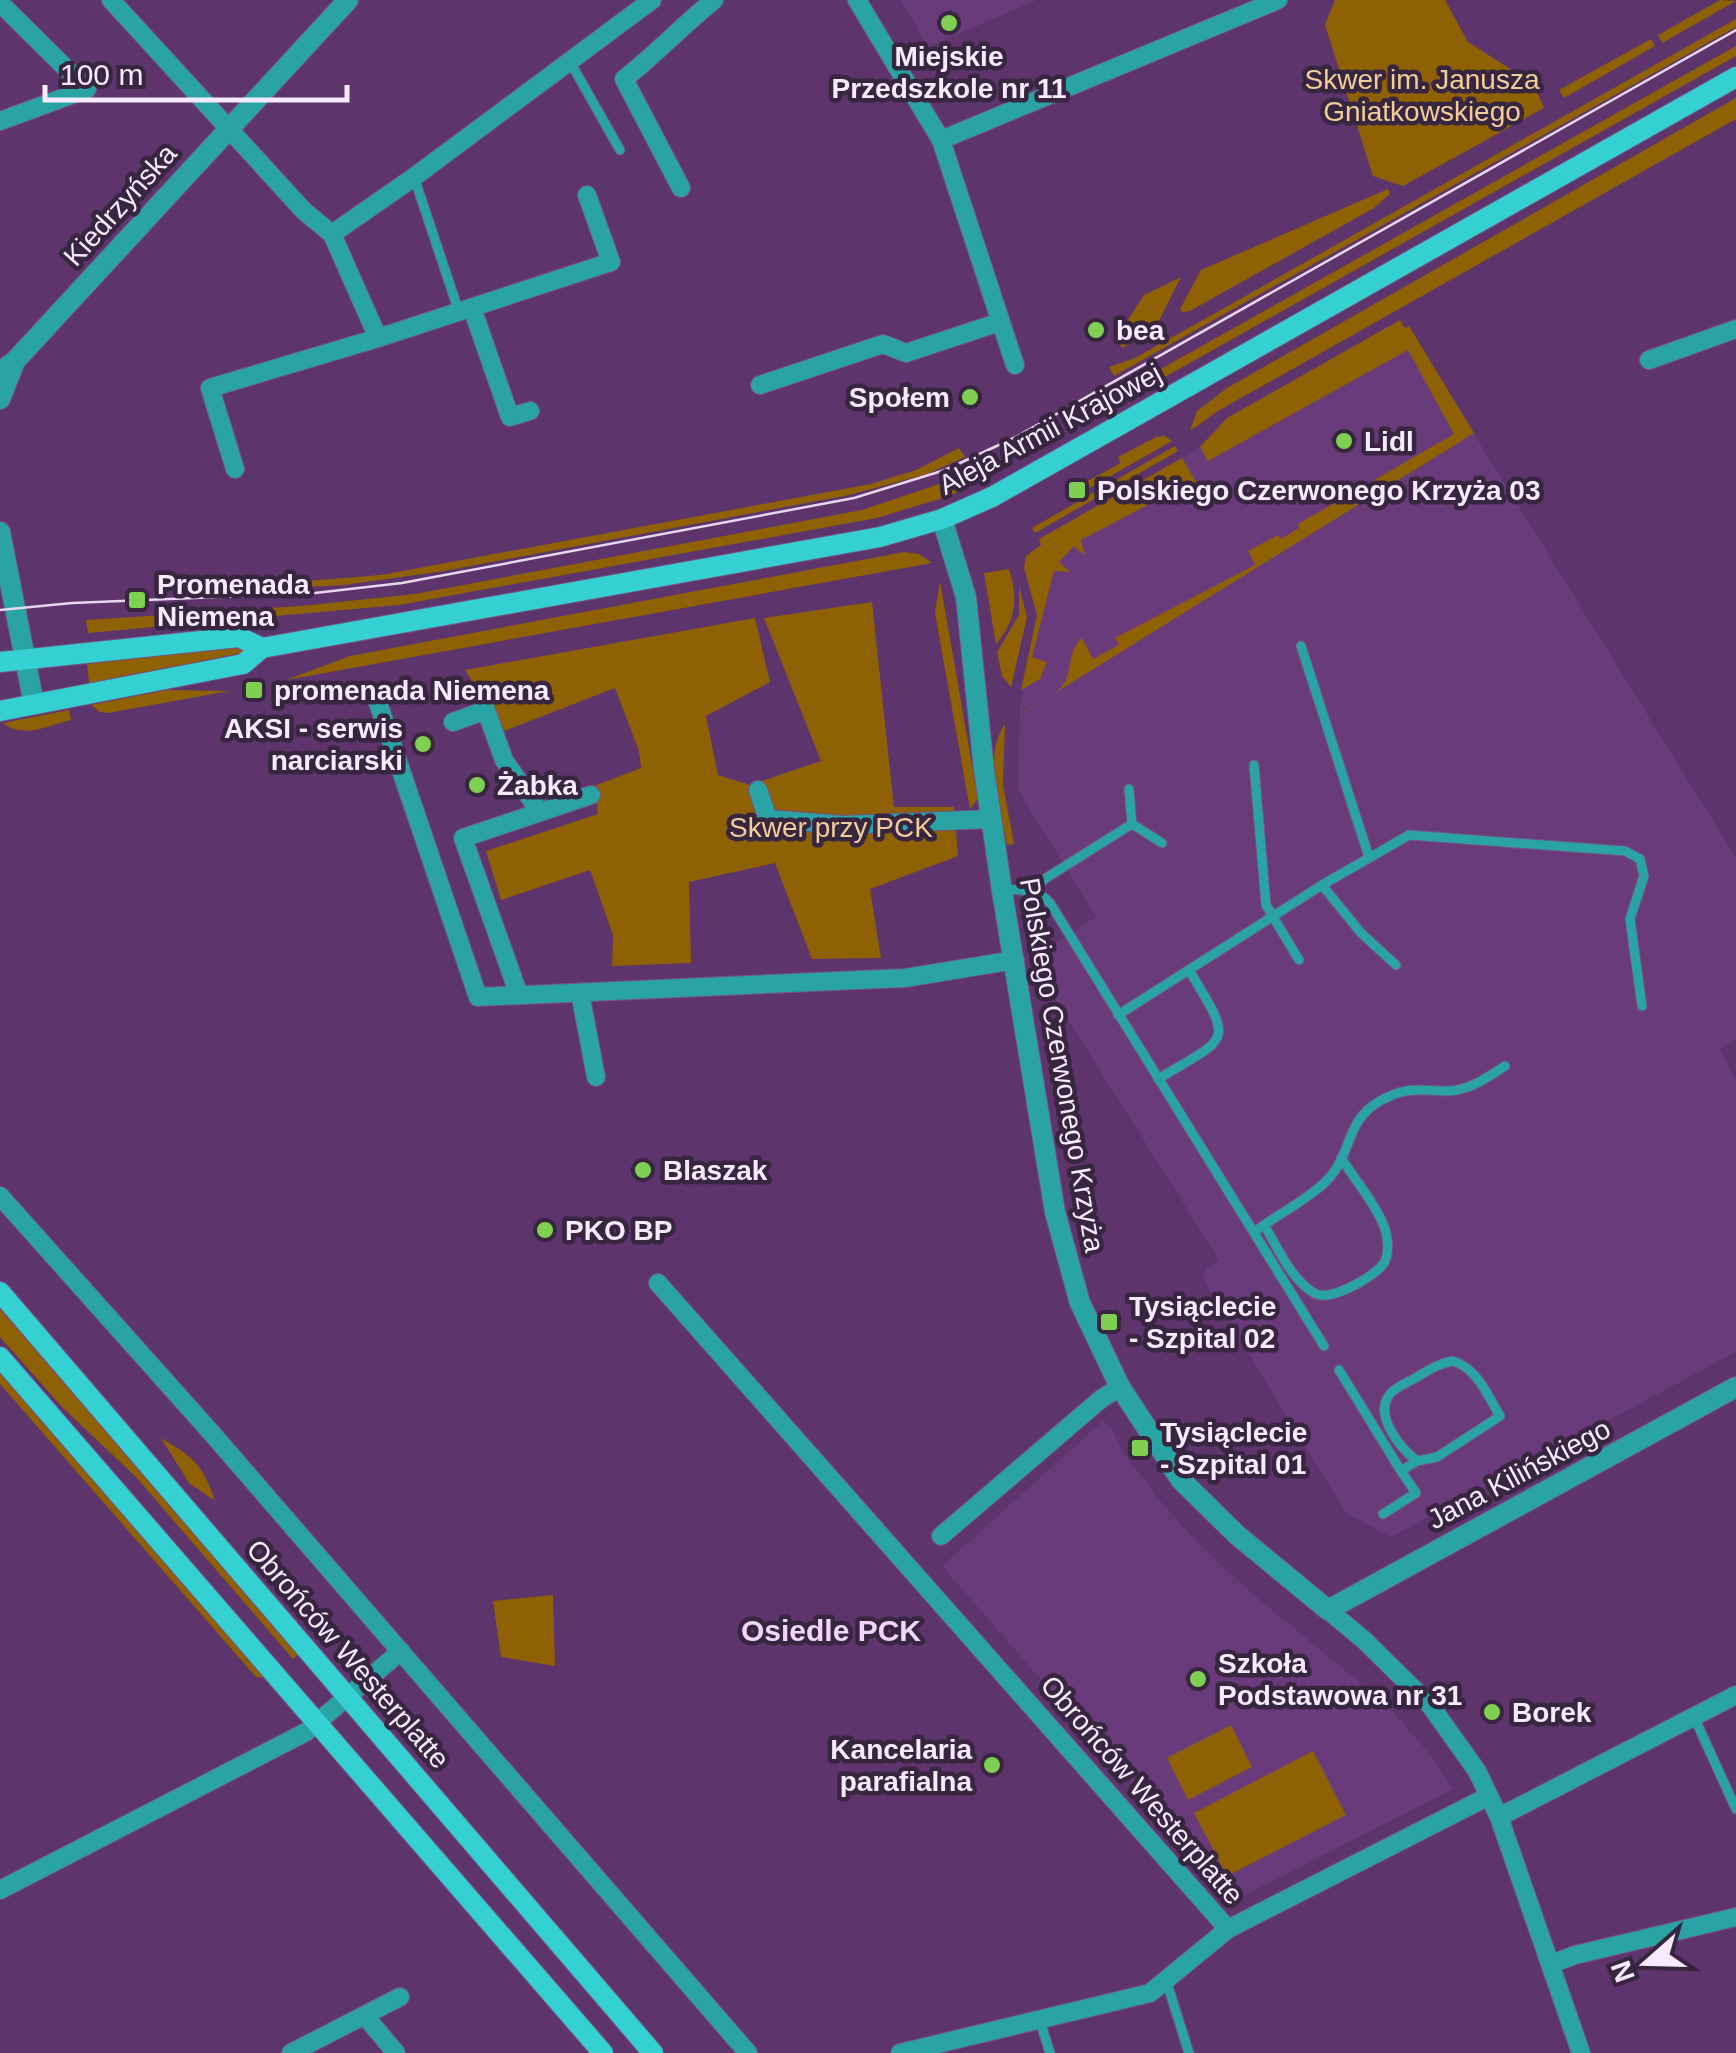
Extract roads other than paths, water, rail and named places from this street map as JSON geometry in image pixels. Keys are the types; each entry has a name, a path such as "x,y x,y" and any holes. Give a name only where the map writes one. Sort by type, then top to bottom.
{"main road":[{"name":"Aleja Armii Krajowej","path":"0,711 243,664 262,648 844,543 942,519 996,494 1736,77"},
{"name":"Aleja Armii Krajowej","path":"0,662 239,638 262,648"},
{"name":"Obrońców Westerplatte","path":"0,1292 653,2053"},
{"path":"0,1357 603,2053"}],"street":[{"path":"111,0 304,211 332,234 378,338"},
{"name":"Kiedrzyńska","path":"0,399 8,367 348,0"},
{"path":"332,234 652,0"},
{"path":"681,188 624,79 714,0"},
{"path":"857,0 941,140 1015,365"},
{"path":"941,140 1278,0"},
{"path":"0,3 87,89 0,121"},
{"path":"235,469 210,388 611,262 588,195"},
{"path":"466,310 510,417 530,411"},
{"path":"760,386 884,344 906,353 1000,322"},
{"path":"1649,360 1736,328"},
{"name":"Polskiego Czerwonego Krzyża","path":"942,519 966,597 1002,890 1054,1212 1080,1304 1120,1387 1181,1480 1237,1535 1364,1640 1430,1706 1461,1746 1499,1817 1582,2053"},
{"path":"0,532 34,704"},
{"path":"376,697 478,997 906,978 1014,960"},
{"path":"452,722 486,710 504,760 539,811"},
{"path":"758,790 768,820 843,826 991,819"},
{"path":"518,995 463,838 591,795"},
{"path":"580,993 596,1077"},
{"path":"0,1196 748,2053"},
{"name":"Obrońców Westerplatte","path":"658,1282 1228,1929"},
{"path":"941,1536 1120,1387"},
{"name":"Jana Kilińskiego","path":"1328,1610 1736,1387"},
{"path":"0,1890 292,1739 318,1722 400,1651"},
{"path":"1499,1817 1736,1695"},
{"name":"Obrońców Westerplatte","path":"900,2053 1150,1993 1228,1929 1489,1796"},
{"path":"1551,1964 1736,1918"},
{"path":"291,2053 400,1997"},
{"path":"365,2016 396,2053"}],"lane":[{"path":"569,60 620,150"},
{"path":"414,177 466,310"},
{"path":"1301,646 1370,858"},
{"path":"1254,765 1266,906 1298,960"},
{"path":"1129,788 1132,824"},
{"path":"1132,824 1162,843"},
{"path":"1031,892 1046,878 1132,824"},
{"path":"1118,1014 1409,835 1625,851 1634,855 1644,872 1630,919 1642,1006"},
{"path":"1322,885 1361,933 1396,965"},
{"path":"1002,890 1041,894 1050,903 1324,1346"},
{"path":"1158,1078 1219,1038 1217,1016 1188,970"},
{"path":"1254,1232 1330,1178 1359,1117 1377,1102 1399,1091 1448,1091 1473,1086 1505,1066"},
{"path":"1264,1225 1297,1277 1317,1294 1336,1295 1380,1268 1388,1246 1385,1228 1341,1158"},
{"path":"1402,1471 1416,1461 1436,1457 1500,1416 1465,1364 1442,1363 1389,1396 1385,1412 1388,1424 1404,1452 1416,1461"},
{"path":"1339,1370 1416,1493 1383,1514"},
{"path":"1694,1718 1736,1810"},
{"path":"1166,1980 1189,2053"},
{"path":"1040,2021 1050,2053"}],"tram line":[{"path":"0,610 72,603 315,593 402,583 854,498 945,470 1016,437 1736,30"}],"place":[{"name":"Miejskie Przedszkole nr 11","path":"949,23"},
{"name":"bea","path":"1096,330"},
{"name":"Społem","path":"970,397"},
{"name":"Lidl","path":"1344,441"},
{"name":"Polskiego Czerwonego Krzyża 03","path":"1077,490"},
{"name":"Promenada Niemena","path":"137,600"},
{"name":"promenada Niemena","path":"254,690"},
{"name":"AKSI - serwis narciarski","path":"423,744"},
{"name":"Żabka","path":"477,785"},
{"name":"Blaszak","path":"643,1170"},
{"name":"PKO BP","path":"545,1230"},
{"name":"Tysiąclecie - Szpital 02","path":"1109,1322"},
{"name":"Tysiąclecie - Szpital 01","path":"1140,1448"},
{"name":"Szkoła Podstawowa nr 31","path":"1198,1679"},
{"name":"Borek","path":"1492,1712"},
{"name":"Kancelaria parafialna","path":"992,1765"}],"district":[{"name":"Osiedle PCK","path":"831,1630"}],"park label":[{"name":"Skwer im. Janusza Gniatkowskiego","path":"1422,95"},
{"name":"Skwer przy PCK","path":"831,827"}]}
